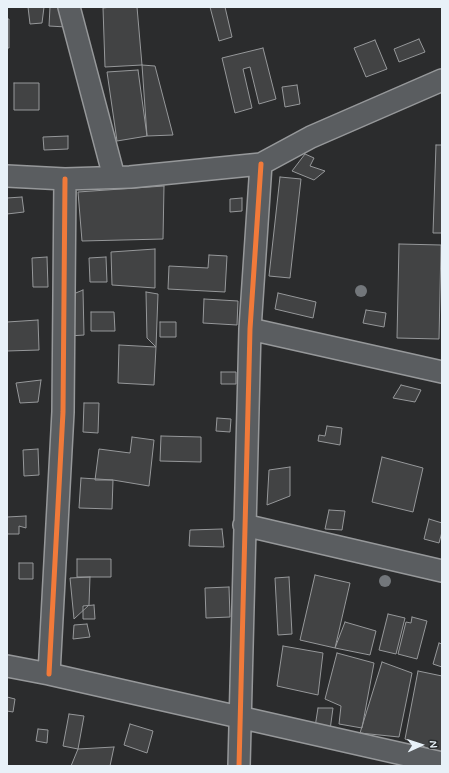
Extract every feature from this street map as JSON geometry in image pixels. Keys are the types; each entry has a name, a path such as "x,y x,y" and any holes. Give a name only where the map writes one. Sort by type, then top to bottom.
{"street":[{"path":"69,7 114,177"},
{"path":"7,176 65,179 138,176 261,164 311,137 442,80"},
{"path":"238,766 250,328 261,164"},
{"path":"49,674 63,412 65,179"},
{"path":"250,328 442,372"},
{"path":"244,525 442,571"},
{"path":"7,666 49,674 442,763"}],"building":[{"path":"28,7 44,7 42,23 30,24"},
{"path":"50,7 63,7 66,27 49,26"},
{"path":"137,7 142,65 105,67 103,8"},
{"path":"210,7 225,7 232,37 219,41"},
{"path":"7,19 9,19 9,48 7,48"},
{"path":"419,39 425,52 399,62 394,49"},
{"path":"375,40 387,69 366,77 354,48"},
{"path":"263,48 276,99 259,104 250,67 243,69 252,108 235,113 222,58"},
{"path":"142,65 155,66 173,135 147,136"},
{"path":"138,70 147,136 117,141 107,72"},
{"path":"14,83 39,83 39,110 14,110"},
{"path":"297,85 300,104 285,107 282,87"},
{"path":"68,136 68,149 44,150 43,137"},
{"path":"436,145 442,145 442,233 433,233"},
{"path":"305,154 314,158 310,166 325,171 314,180 292,171"},
{"path":"280,177 301,179 290,278 269,276"},
{"path":"164,186 163,239 82,241 78,192"},
{"path":"22,197 24,212 7,214 7,198"},
{"path":"242,198 242,211 230,212 230,199"},
{"path":"399,244 441,245 439,339 397,338"},
{"path":"155,249 155,288 112,285 111,252"},
{"path":"209,255 227,256 225,292 168,289 169,266 208,268"},
{"path":"47,257 48,287 33,287 32,258"},
{"path":"106,257 107,282 90,282 89,258"},
{"path":"83,290 84,335 69,336 71,295"},
{"path":"146,292 158,294 156,347 147,338"},
{"path":"278,293 316,302 313,318 275,309"},
{"path":"204,299 238,301 237,325 203,323"},
{"path":"366,310 386,313 384,327 363,323"},
{"path":"91,312 114,312 115,331 91,331"},
{"path":"38,320 39,350 7,351 7,322"},
{"path":"160,322 176,322 176,337 160,337"},
{"path":"119,345 156,347 154,385 118,383"},
{"path":"221,372 236,372 236,384 221,384"},
{"path":"41,380 38,402 20,403 16,383"},
{"path":"401,385 421,390 415,402 393,398"},
{"path":"84,403 99,403 98,433 83,432"},
{"path":"217,418 231,419 230,432 216,431"},
{"path":"327,426 342,428 340,445 318,441 319,435 325,436"},
{"path":"161,436 201,437 201,462 160,461"},
{"path":"132,437 154,440 149,486 113,480 95,480 99,449 130,453"},
{"path":"38,449 39,475 24,476 23,450"},
{"path":"382,457 423,468 413,512 372,502"},
{"path":"290,467 290,496 267,505 269,470"},
{"path":"81,478 113,480 112,509 79,508"},
{"path":"329,510 345,511 342,530 325,529"},
{"path":"26,516 26,528 19,526 19,534 7,534 7,517"},
{"path":"429,519 442,523 442,532 439,543 424,539"},
{"path":"222,529 224,547 189,546 190,530"},
{"path":"77,559 111,559 111,577 77,577"},
{"path":"19,563 33,563 33,579 19,579"},
{"path":"315,575 350,583 335,648 300,640"},
{"path":"90,577 89,605 74,619 70,578"},
{"path":"289,577 292,634 278,635 275,578"},
{"path":"229,587 230,617 206,618 205,588"},
{"path":"94,605 95,619 83,619 83,606"},
{"path":"388,614 405,618 396,654 379,650"},
{"path":"412,617 427,621 417,659 398,654 406,622 411,623"},
{"path":"345,622 376,631 370,655 335,648"},
{"path":"87,624 90,637 73,639 74,625"},
{"path":"439,643 442,644 442,667 433,664"},
{"path":"283,646 323,653 318,695 277,686"},
{"path":"337,653 374,663 362,728 339,724 341,706 325,699"},
{"path":"382,662 412,673 399,737 360,733"},
{"path":"418,671 442,676 442,754 405,739"},
{"path":"7,697 15,699 13,712 7,711"},
{"path":"318,708 333,708 330,730 315,727"},
{"path":"69,714 84,716 78,749 63,746"},
{"path":"130,724 153,731 147,753 124,745"},
{"path":"38,729 48,730 47,743 36,741"},
{"path":"114,747 110,766 71,766 78,749"}],"cycle path":[{"path":"239,766 250,329 261,164"},
{"path":"49,674 63,412 65,179"}]}
